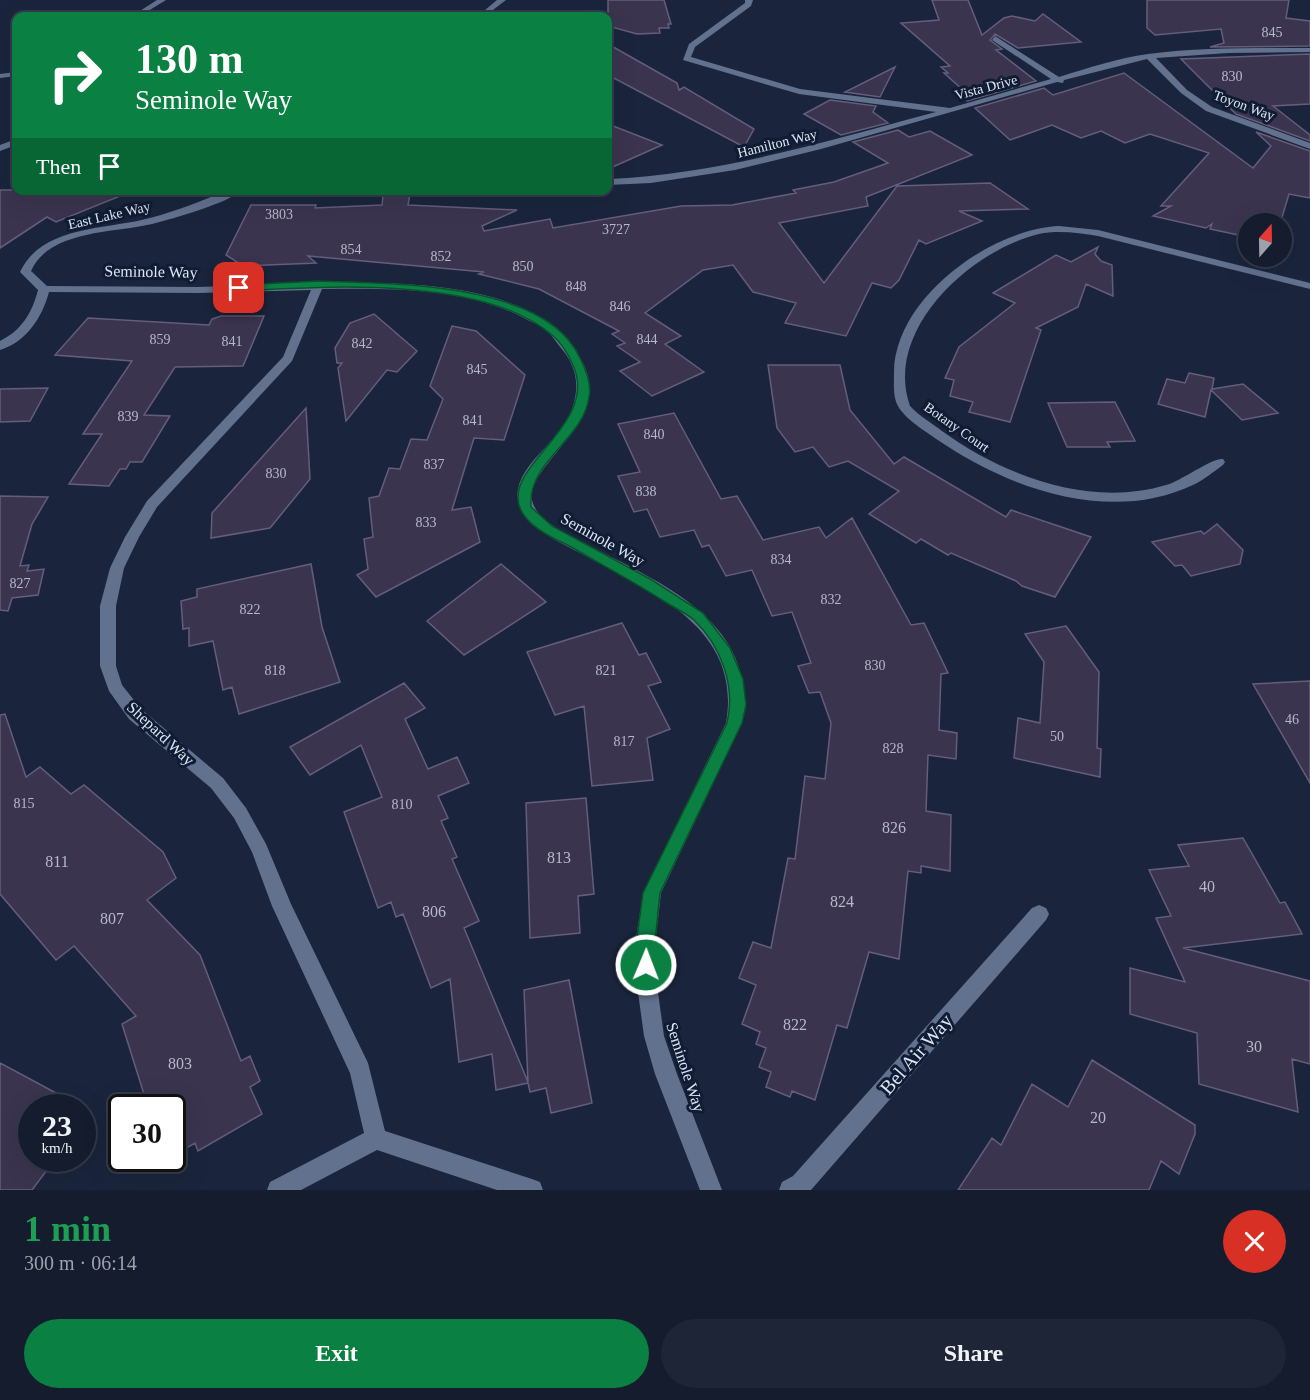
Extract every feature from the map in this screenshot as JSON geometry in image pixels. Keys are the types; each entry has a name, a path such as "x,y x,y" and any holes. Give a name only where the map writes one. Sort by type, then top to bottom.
{"street":[{"path":"142,12 162,0"},
{"path":"486,12 502,0"},
{"name":"Vista Drive","path":"749,0 748,4 692,46 686,58 799,91 950,111 1060,81 1118,62 1149,56 1228,51 1310,50"},
{"path":"995,38 1060,81"},
{"name":"Toyon Way","path":"1149,56 1196,101 1232,118 1284,134 1310,146"},
{"name":"Hamilton Way","path":"612,182 667,179 764,162 950,111"},
{"name":"East Lake Way","path":"44,289 25,272 27,263 53,243 105,229 150,222 225,195"},
{"name":"Botany Court","path":"1218,462 1188,482 1125,498 1078,495 1030,483 988,466 950,444 904,407 896,370 905,341 920,314 938,290 1002,244 1035,232 1065,229 1098,233 1310,285"},
{"name":"Seminole Way","path":"44,289 199,290 319,284 402,287 483,298 510,306 556,333 571,350 582,374 584,398 571,426 529,477 524,491 525,508 532,518 548,529 647,583 698,616 725,652 736,679 738,705 734,723 652,893 645,945 647,985 654,1036 666,1074 711,1190"},
{"name":"Shepard Way","path":"319,284 288,358 152,504 132,537 117,568 108,606 108,666 115,687 135,714 217,783 240,813 260,850 282,906 360,1071 376,1139"},
{"path":"0,346 16,338 39,312 44,289"},
{"name":"Bel Air Way","path":"790,1190 801,1185 1039,914"},
{"path":"278,1190 376,1139 532,1190"}],"building":[{"path":"608,0 664,0 671,24 668,24 669,28 659,28 660,33 637,34 612,27 612,12 608,12"},
{"path":"932,0 968,0 982,35 1004,18 1012,16 1035,21 1043,14 1081,42 1018,48 995,34 990,40 1002,49 996,50 1036,81 967,101 955,90 964,91 944,73 948,73 941,67 950,66 901,23 939,20"},
{"path":"1147,0 1289,0 1286,18 1310,21 1310,46 1210,47 1224,43 1221,29 1155,35 1147,28"},
{"path":"612,46 677,83 679,90 684,87 754,129 744,147 612,77"},
{"path":"1310,54 1310,104 1273,106 1310,135 1310,141 1236,114 1181,59"},
{"path":"895,67 880,97 845,92"},
{"path":"1124,73 1253,168 1271,146 1256,132 1310,151 1310,198 1289,194 1283,213 1238,213 1238,235 1210,229 1212,224 1206,228 1153,216 1171,206 1161,206 1209,153 1150,134 1125,143 1101,131 1081,138 1052,125 1010,140 975,108 1044,88 1053,95"},
{"path":"830,100 876,106 873,112 888,123 841,135 804,114"},
{"path":"612,126 662,145 612,167"},
{"path":"898,130 909,137 930,131 972,155 866,197 868,206 779,223 824,283 897,186 990,183 1028,209 959,211 982,221 926,244 919,240 899,280 891,288 872,283 846,336 785,323 796,303 753,292 733,265 703,270 645,313 681,336 665,344 704,372 652,396 620,371 640,362 617,346 625,343 612,334 619,331 539,289 479,274 484,272 308,256 316,263 243,266 226,255 251,205 316,205 315,208 382,205 383,196 410,195 408,205 517,210 482,226 484,231 550,219 553,228 681,206 732,205 796,193 793,190 834,182 888,163 853,142"},
{"path":"0,190 12,190 12,195 123,195 56,222 47,217 0,248"},
{"path":"1098,247 1095,254 1101,261 1112,265 1113,296 1086,284 1078,307 1036,328 1041,330 1010,422 969,412 973,402 950,396 954,380 945,378 959,347 1015,303 993,293 1056,255 1071,262"},
{"path":"374,314 417,351 397,372 387,370 346,421 338,368 342,363 337,363 335,348 350,323"},
{"path":"221,316 264,316 243,366 175,367 144,415 170,416 142,462 130,462 126,469 120,469 109,486 69,484 102,434 83,434 132,361 55,355 88,318 209,325 212,319"},
{"path":"452,326 476,331 525,375 504,440 474,438 452,510 471,507 480,542 376,597 357,575 368,569 364,539 373,537 369,498 379,496 389,468 400,469 411,439 427,440 443,399 430,386"},
{"path":"768,365 840,365 850,410 894,464 904,457 1006,517 1011,510 1091,537 1055,597 1022,586 1016,581 951,553 948,555 921,539 916,543 869,514 899,491 848,461 829,467 813,447 795,452 777,428"},
{"path":"1189,373 1214,378 1212,389 1243,384 1278,413 1242,420 1211,390 1205,417 1158,404 1167,379 1185,383"},
{"path":"48,388 30,421 0,422 0,389"},
{"path":"1115,402 1135,441 1107,442 1110,447 1067,447 1048,403"},
{"path":"306,408 310,479 270,528 211,538 212,513"},
{"path":"674,413 721,499 737,496 763,540 819,527 826,538 852,518 911,625 924,623 948,673 941,674 939,730 957,733 956,759 928,755 926,811 951,815 950,871 921,866 921,873 908,871 899,959 869,952 847,1028 837,1025 815,1100 792,1091 790,1097 766,1087 771,1072 759,1067 766,1048 756,1044 760,1032 742,1024 756,985 739,978 753,942 771,948 788,858 795,859 805,776 825,779 831,723 820,692 809,693 798,666 811,663 792,612 772,616 752,570 726,576 709,545 702,547 694,530 660,537 647,509 634,512 618,476 640,472 618,424"},
{"path":"0,496 48,497 32,524 20,566 29,565 27,571 44,569 38,595 12,598 8,611 0,610"},
{"path":"1217,524 1243,550 1240,564 1191,576 1182,565 1175,566 1152,542 1201,531 1204,534"},
{"path":"311,564 322,627 340,682 239,714 232,687 223,690 213,641 189,646 189,628 183,629 181,601 197,597 197,589"},
{"path":"501,564 546,602 464,655 427,621"},
{"path":"622,623 639,655 646,653 661,682 648,686 670,729 647,738 653,780 592,786 584,706 555,715 527,652"},
{"path":"1066,626 1099,672 1097,748 1101,749 1100,777 1014,758 1018,718 1040,723 1044,662 1025,634"},
{"path":"1310,681 1310,783 1253,684"},
{"path":"404,683 425,708 405,719 428,769 457,757 469,783 438,796 448,818 441,821 457,857 452,859 479,921 464,928 528,1082 524,990 569,980 592,1103 551,1113 546,1088 530,1092 528,1083 496,1090 492,1054 459,1062 450,979 431,988 403,914 396,917 391,902 378,908 344,812 382,797 361,745 310,775 290,747"},
{"path":"5,714 26,777 40,767 71,794 84,785 163,852 176,878 147,900 200,955 241,1061 250,1056 260,1081 250,1087 262,1114 198,1151 195,1143 186,1148 186,1094 144,1094 122,1024 136,1016 74,946 56,960 0,894 0,715"},
{"path":"586,798 594,894 578,896 580,933 530,938 526,803"},
{"path":"1243,838 1280,903 1285,902 1302,934 1183,948 1310,981 1310,1064 1292,1059 1298,1112 1199,1084 1197,1033 1130,1014 1130,968 1185,982 1156,918 1171,916 1149,870 1189,866 1178,845"},
{"path":"1092,1060 1195,1125 1195,1134 1179,1174 1161,1161 1149,1190 958,1190 992,1138 1001,1145 1032,1084 1068,1107"},
{"path":"0,1063 58,1094 18,1094 18,1172 46,1172 32,1190 0,1190"}],"route":[{"path":"239,288 319,284 402,287 483,298 510,306 539,322 556,333 571,350 582,374 584,398 571,426 529,477 524,491 525,508 532,518 548,529 647,583 698,616 725,652 736,679 738,705 734,723 652,893 645,945 646,965"}]}
